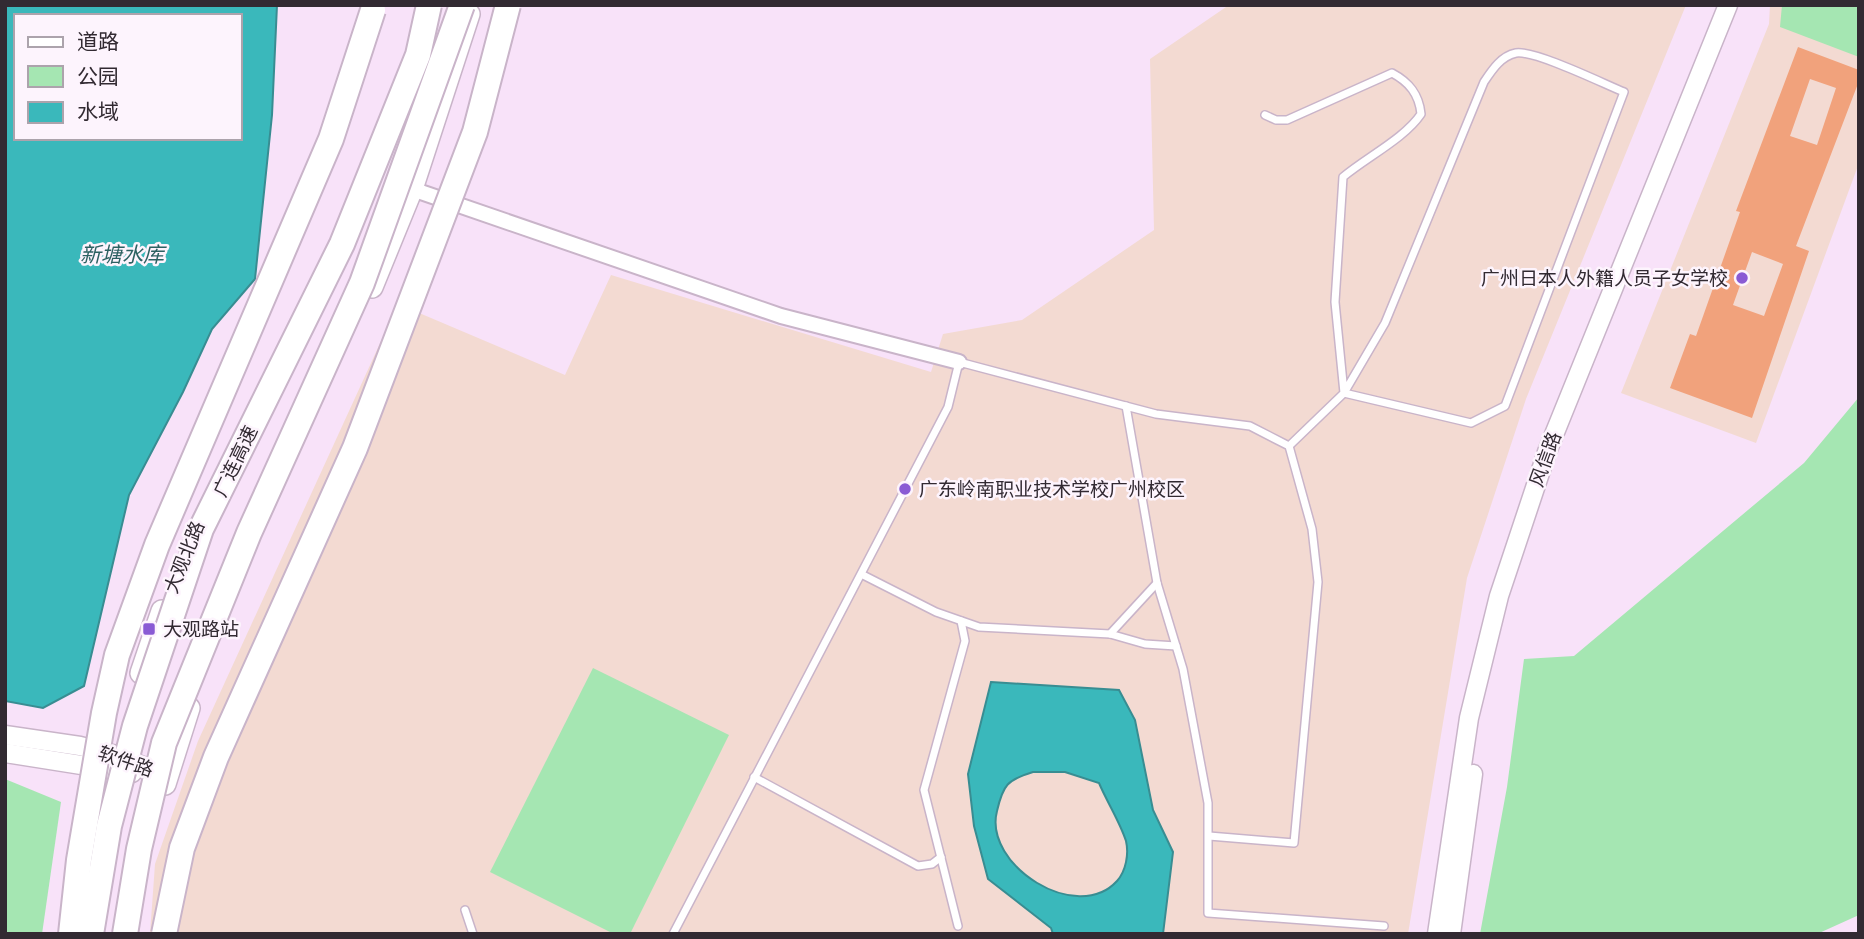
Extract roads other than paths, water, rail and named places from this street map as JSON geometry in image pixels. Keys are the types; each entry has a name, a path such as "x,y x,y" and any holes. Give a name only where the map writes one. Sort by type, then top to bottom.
{"highway":[{"name":"广连高速","path":"91,934 110,826 135,726 201,529 342,244 418,55 429,5"},
{"path":"125,934 139,849 164,743 249,533 362,283 461,5"},
{"path":"164,934 182,848 211,770 355,448 475,132 508,5"},
{"path":"71,934 81,846 117,655 157,545 331,139 373,10"}],"main road":[{"name":"大观北路","path":"82,934 93,856 114,763 151,639 188,542 358,186 420,5"},
{"path":"135,934 147,850 167,776 210,645 412,189 453,71 471,5"}],"street":[{"name":"风信路","path":"1437,934 1469,718 1502,585 1567,402 1728,5"},
{"name":"风信路","path":"1451,934 1478,738 1496,647 1516,574 1539,502 1739,5"},
{"path":"412,189 781,316 959,362"},
{"name":"软件路","path":"5,735 80,746 114,763"},
{"name":"软件路","path":"5,753 114,763 167,776"}],"lane":[{"path":"1289,446 1344,393 1385,323 1484,82 1499,62 1516,53 1533,55 1624,92 1505,406 1471,423 1344,393"},
{"path":"1265,115 1276,120 1287,120 1392,72 1405,79 1419,98 1421,114 1414,125 1367,156 1343,177 1335,302 1344,393"},
{"path":"673,934 863,575 948,407 959,362 1156,414 1250,426 1289,446 1311,529 1318,582 1294,843 1209,836"},
{"path":"1126,406 1157,583 1176,646 1208,803 1208,914 1384,926"},
{"path":"863,575 936,612 979,627 1110,635 1145,644 1176,646"},
{"path":"1110,635 1157,583"},
{"path":"958,926 924,790 965,641 961,621"},
{"path":"754,777 918,866 932,864 941,857"},
{"path":"465,910 473,934"}],"water":[{"name":"新塘水库","path":"5,5 277,5 272,115 255,279 212,329 183,392 129,495 84,686 43,708 5,701"},
{"path":"991,682 1119,690 1135,720 1153,810 1173,852 1163,934 1053,934 1051,928 988,879 974,826 968,774","holes":["1033,772 1065,772 1099,783 1126,841 1127,857 1123,872 1117,881 1100,893 1079,896 1058,892 1037,883 1018,868 1004,851 996,831 999,802 1007,785"]}],"place":[{"name":"广州日本人外籍人员子女学校","path":"1742,278"},
{"name":"广东岭南职业技术学校广州校区","path":"905,489"},
{"name":"大观路站","path":"149,629"}]}
